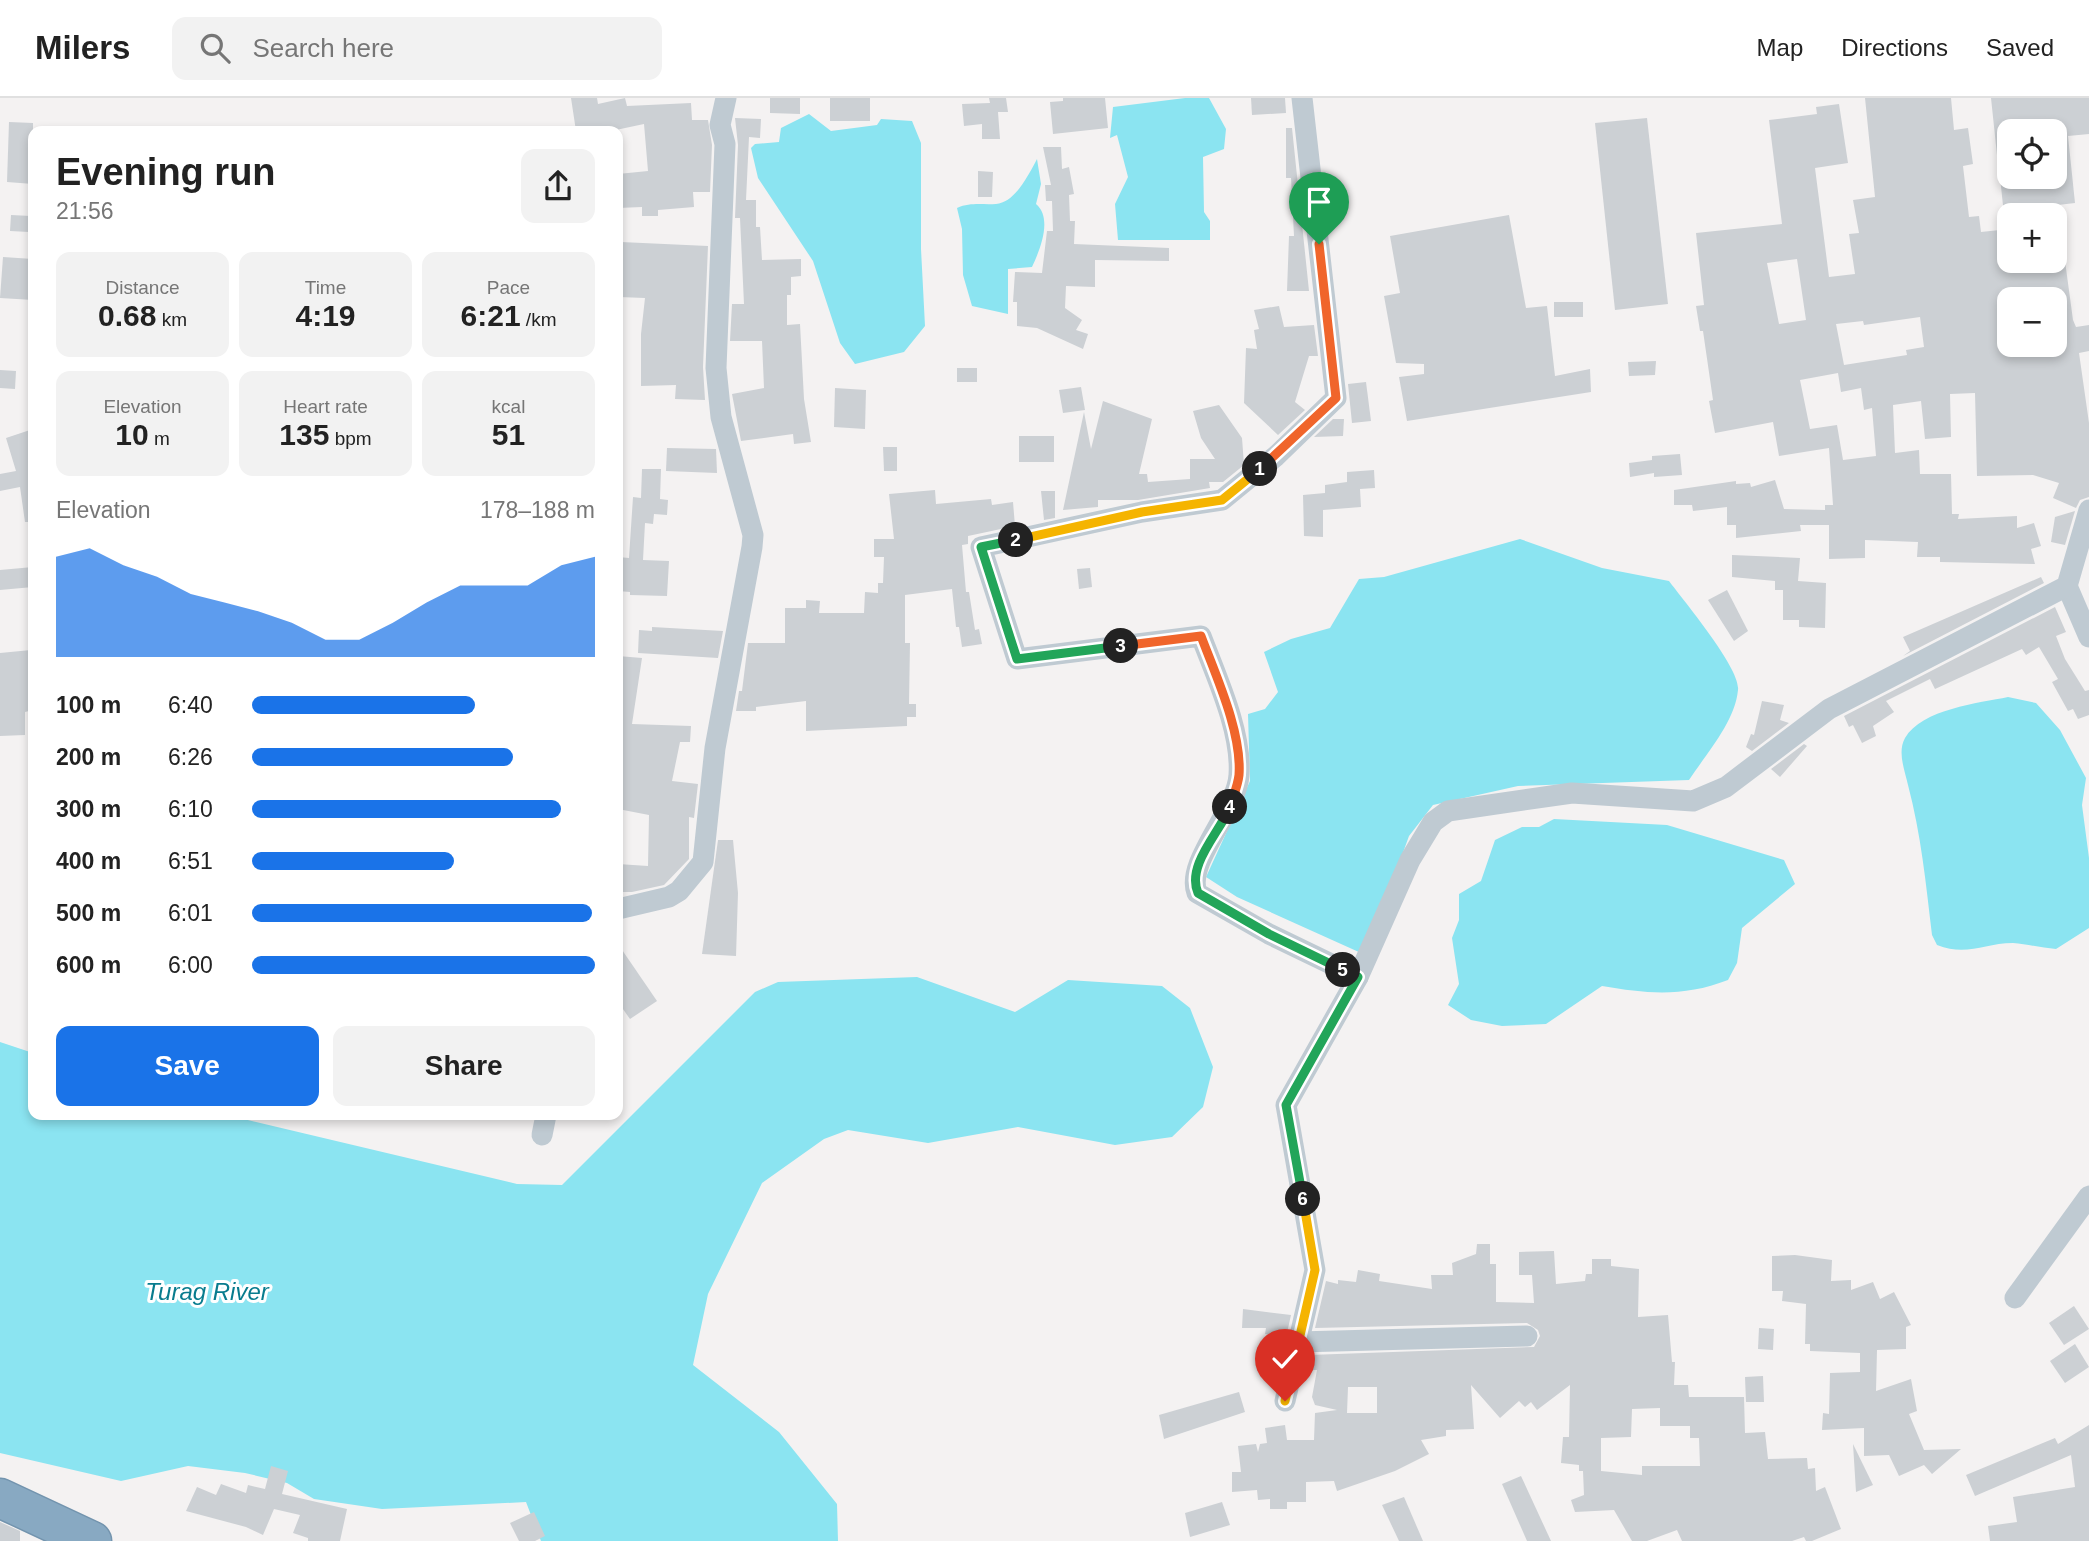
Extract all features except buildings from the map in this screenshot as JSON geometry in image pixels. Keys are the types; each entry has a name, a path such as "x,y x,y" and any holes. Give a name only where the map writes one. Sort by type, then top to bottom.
{"highway":[{"path":"0,1498 92,1541"}],"street":[{"path":"623,908 669,897 679,891 703,862 715,748 752,547 753,534 721,417 716,368 725,144 720,125 726,98"},
{"path":"1302,98 1336,398 1276,456 1222,500 1142,512 981,547 1017,659 1201,636 1226,702 1239,776 1229,811 1201,861 1194,884 1198,893 1269,934 1358,977"},
{"path":"2089,510 2067,586 2089,637"},
{"path":"1285,1401 1315,1270 1286,1105 1358,977 1410,860 1433,822 1448,811 1572,793 1693,801 1726,787 1829,709 2067,586"},
{"path":"2015,1298 2089,1196"},
{"path":"1298,1342 1527,1336"}],"water":[{"path":"1185,98 1209,98 1226,129 1224,149 1203,157 1204,212 1210,221 1210,240 1118,240 1115,204 1128,177 1117,135 1110,138 1113,107"},
{"path":"809,114 831,131 877,125 881,119 912,121 921,143 921,249 925,326 904,352 855,364 840,343 813,261 758,178 751,148 755,144 779,142 781,128"},
{"path":"1037,159 1041,184 1036,204 1044,217 1044,226 1032,267 1008,269 1008,314 972,306 963,275 962,229 957,208 972,204 996,204 1009,199 1021,187"},
{"path":"1520,539 1602,568 1669,581 1710,635 1731,667 1738,690 1726,726 1689,780 1518,786 1433,805 1409,836 1380,916 1361,953 1237,897 1206,877 1250,781 1248,714 1265,709 1278,692 1264,652 1291,639 1330,628 1359,579 1384,577"},
{"path":"2008,697 2036,703 2060,730 2086,778 2082,805 2089,858 2089,928 2056,949 2013,943 1957,950 1937,945 1932,935 1920,841 1902,762 1903,743 1913,728 1937,714"},
{"path":"1554,819 1667,825 1784,860 1795,884 1742,928 1737,963 1728,980 1696,989 1666,992 1602,986 1546,1024 1502,1026 1471,1020 1448,1005 1459,984 1452,938 1459,920 1459,894 1481,881 1495,840 1522,827 1539,827"},
{"name":"Turag River","path":"917,977 1015,1012 1068,980 1162,986 1190,1008 1213,1067 1203,1107 1172,1137 1115,1145 1018,1127 928,1143 848,1130 824,1139 762,1183 708,1294 693,1365 779,1432 837,1504 838,1541 541,1541 526,1502 382,1509 314,1499 287,1483 245,1473 188,1466 121,1481 0,1453 0,1042 28,1051 28,1120 248,1120 517,1184 562,1185 755,992 778,982"}],"route":[{"path":"1285,1401 1315,1270 1286,1105 1358,977 1269,934 1198,893 1194,884 1201,861 1229,811 1239,776 1236,745 1226,702 1201,636 1017,659 981,547 1142,512 1222,500 1276,456 1336,398 1319,244"}]}
